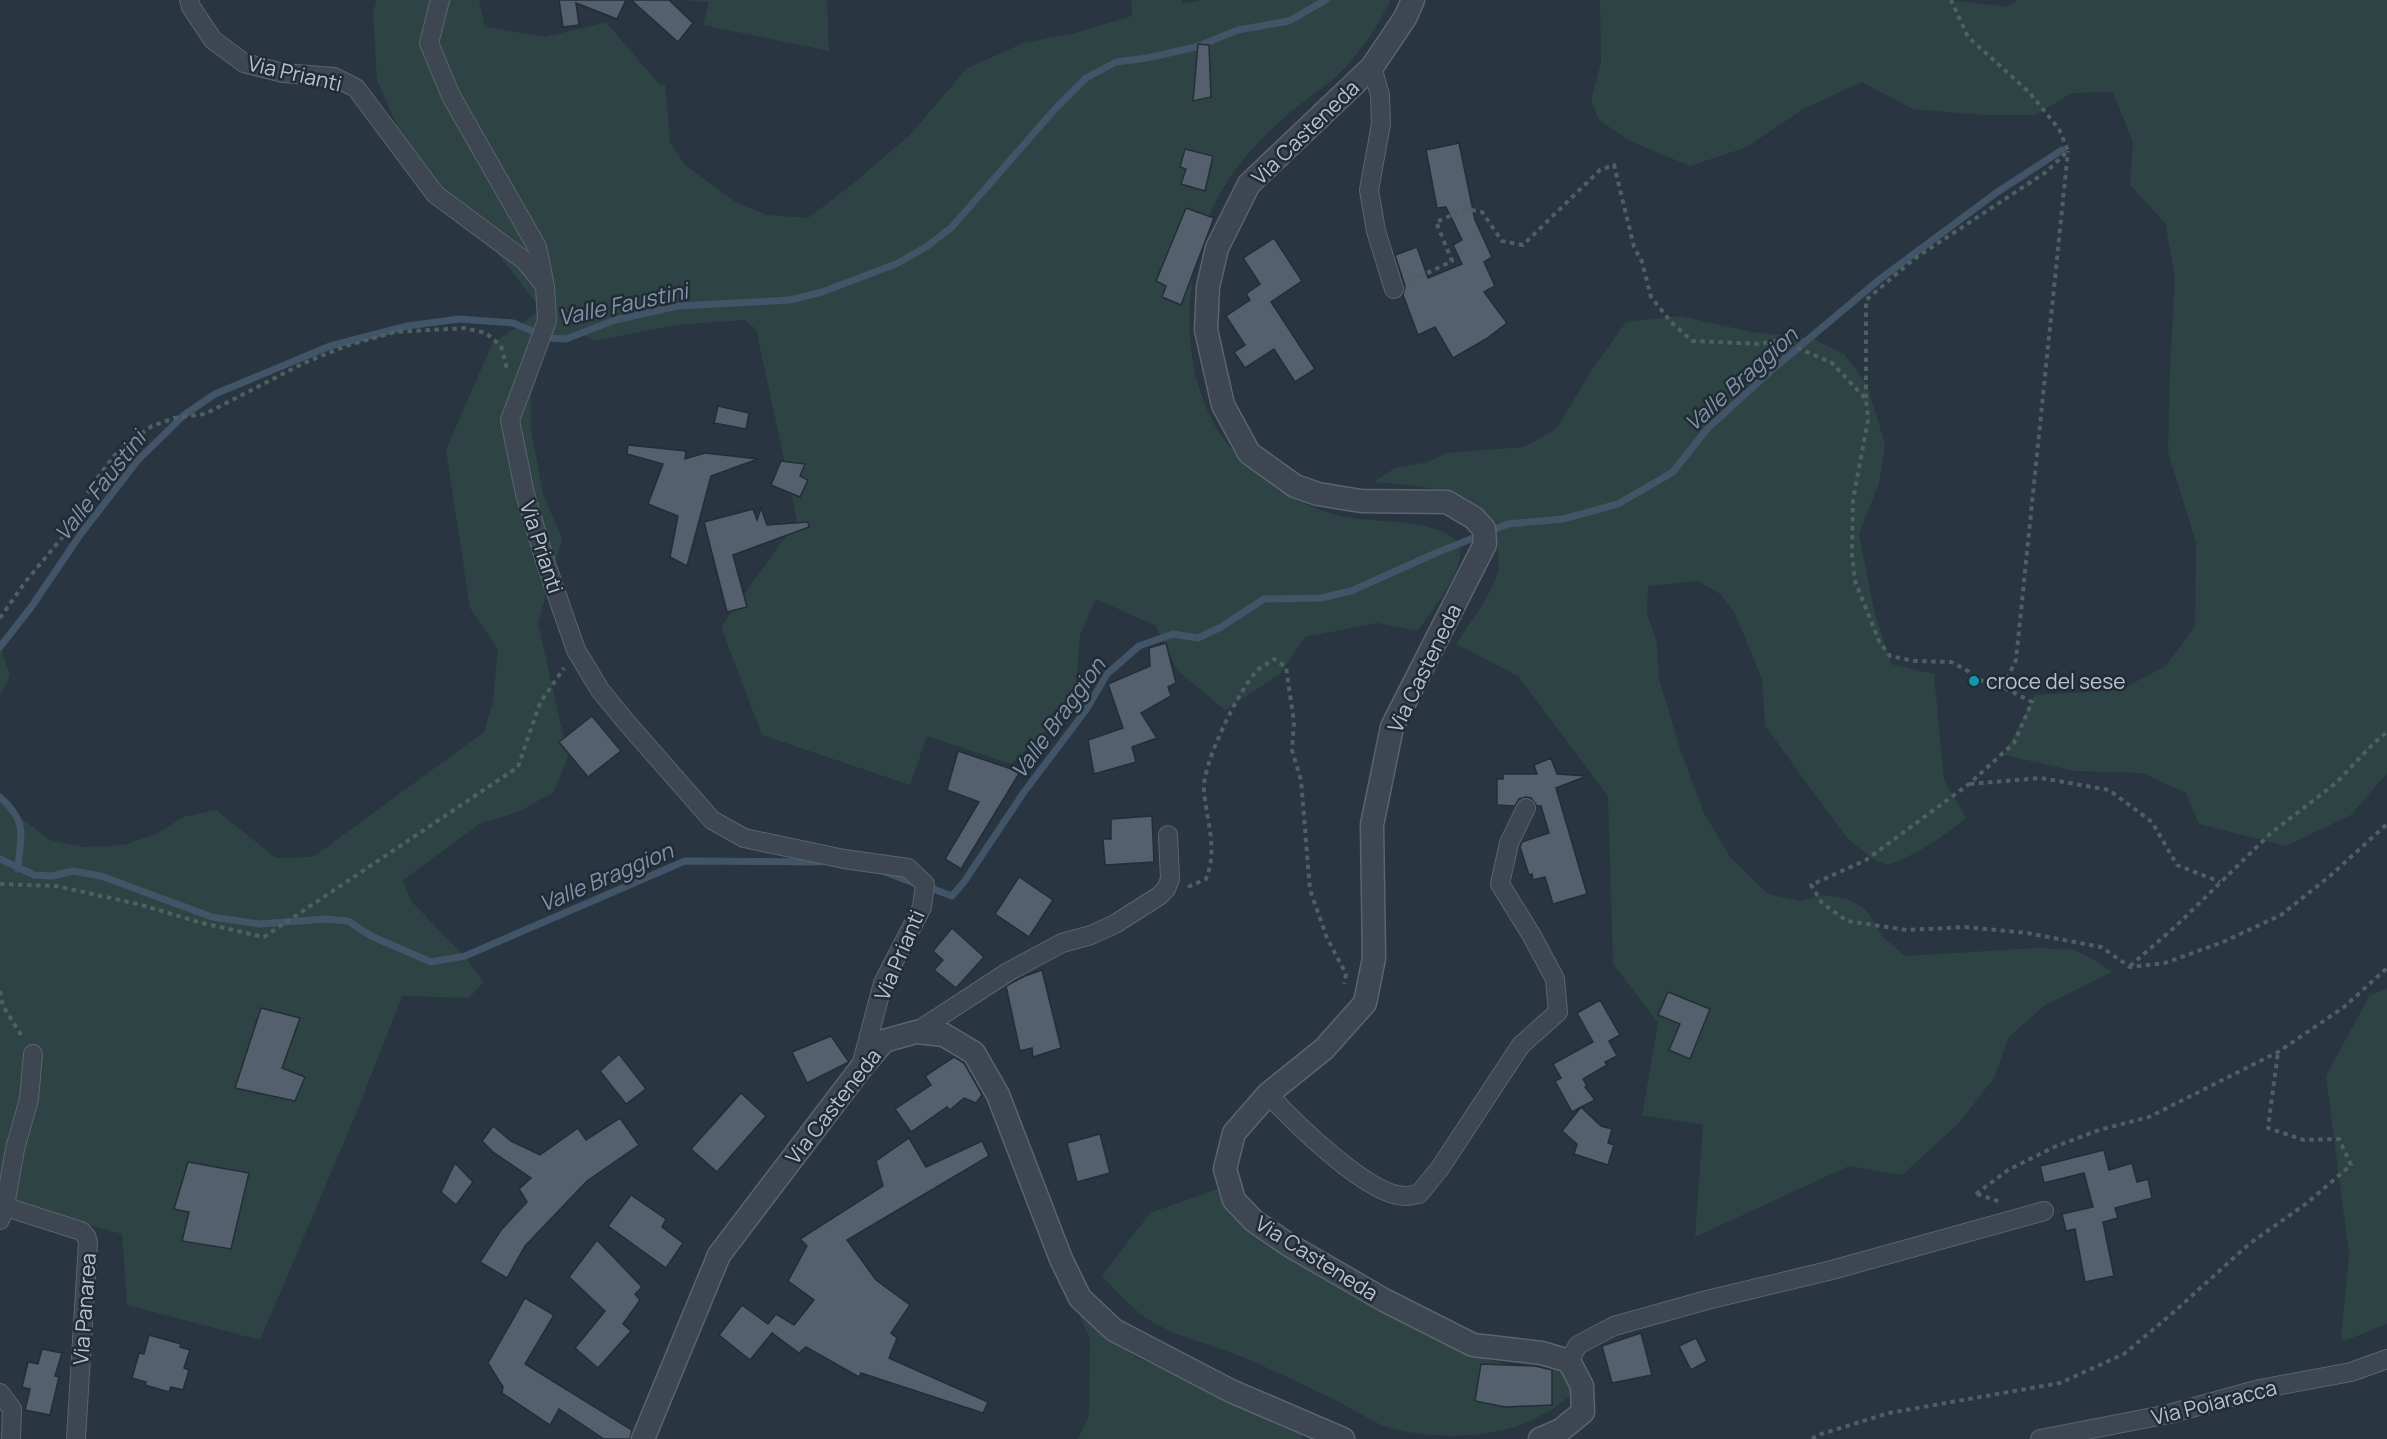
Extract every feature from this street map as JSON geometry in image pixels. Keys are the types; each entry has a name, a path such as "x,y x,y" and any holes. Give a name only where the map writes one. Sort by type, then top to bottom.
{"street":[{"name":"Via Prianti","path":"189,0 190,7 213,40 244,63 283,74 334,77 356,88 435,194 525,261 545,286 547,321 510,420 525,494 545,561 576,650 600,690 712,820 744,838 844,859 908,868 925,884 922,907 883,983 861,1068"},
{"path":"440,0 429,43 451,96 537,248 545,286"},
{"path":"1394,289 1376,231 1369,190 1381,124 1380,95 1372,67 1406,18 1413,0"},
{"name":"Via Casteneda","path":"1372,67 1250,184 1217,248 1208,286 1206,330 1223,405 1249,453 1295,486 1318,494 1361,501 1447,502 1474,518 1485,529 1485,544 1392,727 1372,825 1374,958 1365,1002 1324,1049 1268,1095 1234,1133 1226,1169 1234,1200 1254,1221 1289,1245 1384,1300 1473,1346 1542,1353 1569,1361"},
{"path":"1268,1095 1296,1125 1380,1189 1404,1196 1419,1194 1440,1168 1521,1045 1558,1012 1555,980 1532,936 1500,884 1509,843 1526,808"},
{"path":"916,1032 1008,972 1062,943 1091,935 1115,924 1160,896 1170,879 1168,835"},
{"name":"Via Casteneda","path":"644,1439 719,1255 884,1041 916,1032 944,1035 974,1053 998,1095 1061,1259 1080,1298 1114,1330 1231,1391 1343,1439"},
{"path":"2,1210 29,1099 33,1054"},
{"name":"Via Panarea","path":"2,1210 81,1231 88,1242 76,1439"},
{"path":"1540,1439 1562,1430 1583,1412 1582,1386 1569,1361 1578,1346 1614,1326 1707,1300 1832,1270 2044,1211"},
{"name":"Via Poiaracca","path":"2040,1439 2169,1414 2260,1389 2351,1372 2387,1359"},
{"path":"0,1394 12,1409 11,1439"}],"path":[{"path":"1951,0 1968,37 2029,92 2059,129 2068,151 2016,660 2003,687"},
{"path":"2068,151 2046,172 1914,259 1866,300 1868,420 1853,500 1852,554 1855,581 1879,641 1890,656 1914,661 1951,662 1968,671 1973,678 2003,687 2032,702 2014,743 1969,784 1866,860 1811,885 1822,903 1847,921 1907,930 1965,927 2027,933 2101,947 2130,967 2166,963 2223,942 2281,915 2330,876 2387,824"},
{"path":"1394,289 1452,261 1436,222 1466,209 1482,212 1502,241 1523,245 1600,170 1614,165 1634,248 1642,262 1651,297 1671,322 1692,340 1760,344 1780,340 1833,363 1866,399"},
{"path":"0,618 26,581 66,533 92,485 114,456 152,426 174,417 205,414 304,363 346,346 395,332 464,328 486,333 501,346 509,376"},
{"path":"0,884 56,886 138,904 202,923 264,937 518,767 540,703 576,650"},
{"path":"1166,889 1191,887 1206,879 1211,865 1212,843 1204,789 1210,761 1235,704 1256,672 1274,659 1286,668 1294,722 1292,750 1301,780 1310,890 1327,938 1346,974 1344,990"},
{"path":"2130,967 2176,926 2271,833 2336,783 2387,732"},
{"path":"1969,784 2041,778 2109,790 2152,822 2177,865 2220,882"},
{"path":"1976,1194 2008,1170 2054,1147 2099,1130 2149,1117 2278,1052 2344,1007 2387,968"},
{"path":"0,991 3,1006 33,1054"},
{"path":"1812,1439 1818,1435 1889,1413 2060,1383 2114,1359 2124,1354 2266,1231 2307,1203 2351,1165 2339,1139 2304,1140 2268,1128 2278,1052"}],"green space":[{"path":"377,0 479,0 485,27 545,37 606,22 661,86 665,83 670,142 685,165 737,203 767,215 808,218 849,187 910,135 966,69 1023,43 1075,33 1132,16 1131,0 1183,0 1182,4 1202,0 1391,0 1368,39 1347,66 1262,138 1230,177 1214,205 1199,250 1192,281 1191,345 1196,376 1206,406 1220,434 1252,470 1313,507 1340,516 1413,524 1441,531 1451,536 1458,544 1460,553 1454,576 1447,589 1418,631 1377,623 1305,637 1280,674 1225,710 1177,670 1156,626 1096,599 1080,635 1075,703 1011,764 927,736 910,785 762,735 721,627 797,520 756,329 744,320 676,325 594,341 581,333 566,340 549,340 531,396 531,429 543,494 562,539 538,623 568,757 554,792 518,812 481,823 403,880 411,901 466,958 484,982 469,998 402,996 356,1114 260,1340 127,1305 122,1234 0,1200 0,793 13,812 50,840 83,847 124,845 158,833 183,817 216,810 276,858 313,857 484,732 493,701 498,649 470,608 446,450 492,344 541,310 487,239 416,169 377,80 373,12"},
{"path":"680,0 827,0 829,51 703,25 709,2"},
{"path":"1600,0 1952,0 2007,7 2018,0 2387,0 2387,773 2351,815 2286,846 2199,824 2186,793 2142,773 2075,771 2004,755 2035,695 2120,690 2166,666 2195,626 2196,543 2168,452 2175,275 2165,223 2130,185 2133,142 2113,92 2072,93 2036,115 1982,115 1913,109 1862,82 1805,108 1747,147 1690,166 1630,141 1599,120 1591,100 1601,63"},
{"path":"1680,316 1752,332 1811,338 1845,355 1867,385 1885,444 1879,483 1859,534 1874,610 1891,664 1934,674 1944,780 1966,818 1928,845 1898,861 1887,865 1873,859 1847,838 1765,726 1762,679 1735,614 1720,594 1698,581 1648,586 1647,614 1657,643 1659,679 1681,752 1704,813 1730,857 1768,894 1800,901 1823,895 1848,899 1866,910 1883,937 1905,956 2038,948 2074,950 2112,972 2045,1005 2009,1037 1994,1078 1959,1123 1902,1175 1849,1166 1695,1237 1703,1125 1642,1115 1658,1023 1613,964 1608,796 1518,676 1456,644 1485,601 1499,569 1494,528 1484,513 1470,502 1452,494 1412,485 1373,482 1395,468 1428,462 1447,453 1524,447 1539,439 1558,427 1589,374 1626,322"},
{"path":"0,645 10,675 0,697"},
{"path":"2387,989 2387,1324 2344,1341 2341,1337 2349,1254 2326,1076 2370,995"},
{"path":"1223,1187 1240,1213 1478,1357 1510,1365 1545,1366 1564,1370 1576,1390 1548,1412 1515,1427 1482,1434 1448,1436 1414,1433 1381,1425 1333,1399 1242,1357 1156,1324 1134,1308 1102,1276 1150,1213"},
{"path":"1074,1303 1109,1339 1137,1358 1302,1427 1302,1439 1078,1439 1089,1416 1090,1339"}],"building":[{"path":"559,0 626,0 617,19 576,3 579,25 563,27"},
{"path":"631,0 669,0 693,23 678,42"},
{"path":"1198,44 1209,45 1211,97 1193,101"},
{"path":"1459,143 1475,220 1492,257 1484,262 1495,286 1484,292 1507,323 1486,339 1453,358 1435,327 1418,335 1403,295 1405,286 1395,255 1417,247 1428,278 1462,264 1453,245 1462,240 1446,207 1437,208 1426,150"},
{"path":"1185,149 1213,156 1205,191 1181,184 1186,169 1180,167"},
{"path":"1186,208 1214,218 1181,305 1162,297 1166,286 1156,281"},
{"path":"1274,238 1302,281 1271,302 1315,369 1295,382 1274,349 1245,368 1234,352 1245,345 1226,316 1250,300 1246,294 1260,284 1243,258"},
{"path":"718,406 749,413 746,429 714,423"},
{"path":"628,445 686,451 685,459 705,453 758,459 711,476 687,566 670,557 678,516 648,504 663,464 627,454"},
{"path":"781,461 805,464 800,476 808,480 800,497 771,485"},
{"path":"761,508 767,525 808,522 809,527 733,555 747,607 727,612 704,522 753,509 757,520"},
{"path":"1166,643 1176,683 1168,687 1171,696 1141,713 1157,738 1132,747 1136,762 1094,774 1088,740 1123,728 1108,684 1150,666 1149,648"},
{"path":"592,716 621,751 588,777 559,742"},
{"path":"958,751 1020,772 961,869 945,859 979,802 947,790"},
{"path":"1551,758 1557,774 1587,776 1556,788 1587,894 1553,904 1545,877 1533,880 1532,874 1529,875 1520,847 1522,842 1549,833 1541,806 1537,806 1531,798 1526,797 1519,799 1515,806 1497,805 1497,779 1503,779 1503,774 1537,774 1534,765"},
{"path":"1152,816 1154,862 1105,865 1103,839 1111,839 1111,819"},
{"path":"1019,877 1053,900 1029,937 995,914"},
{"path":"952,928 984,957 956,988 934,970 943,960 933,951"},
{"path":"1042,970 1061,1048 1033,1057 1032,1048 1020,1051 1006,986"},
{"path":"1668,992 1710,1009 1690,1059 1669,1050 1680,1024 1658,1015"},
{"path":"1600,1000 1620,1035 1609,1041 1617,1056 1605,1062 1607,1065 1583,1079 1587,1086 1585,1087 1595,1100 1572,1112 1555,1081 1561,1078 1553,1064 1593,1042 1577,1013"},
{"path":"261,1008 300,1018 282,1068 305,1077 295,1101 235,1088"},
{"path":"831,1036 849,1062 807,1083 792,1052"},
{"path":"619,1054 646,1089 626,1104 600,1071"},
{"path":"954,1057 964,1063 982,1095 976,1103 964,1098 950,1110 947,1107 911,1132 895,1109 931,1085 925,1076"},
{"path":"741,1093 766,1116 717,1172 691,1149"},
{"path":"1581,1107 1601,1126 1612,1129 1608,1143 1614,1145 1608,1165 1574,1154 1577,1144 1562,1131"},
{"path":"620,1118 639,1145 587,1181 525,1246 507,1278 480,1262 501,1230 527,1202 519,1189 531,1178 493,1152 482,1141 493,1126 511,1141 540,1155 578,1128 586,1140"},
{"path":"1100,1134 1110,1173 1077,1182 1067,1143"},
{"path":"909,1138 926,1167 982,1141 989,1156 847,1240 876,1280 910,1305 891,1333 897,1338 889,1358 988,1402 983,1413 861,1373 859,1377 806,1347 799,1353 772,1333 750,1360 719,1335 742,1305 768,1324 776,1314 794,1325 814,1300 788,1281 807,1246 800,1239 883,1186 876,1161"},
{"path":"2104,1150 2109,1170 2132,1163 2137,1182 2148,1179 2152,1198 2115,1208 2118,1218 2103,1222 2114,1276 2085,1282 2075,1229 2066,1231 2062,1214 2093,1207 2084,1173 2044,1183 2040,1166"},
{"path":"188,1162 249,1173 231,1249 182,1241 189,1212 174,1209"},
{"path":"455,1163 473,1182 456,1205 441,1192"},
{"path":"631,1195 666,1219 662,1227 683,1243 666,1268 608,1226"},
{"path":"597,1240 642,1287 635,1294 640,1300 623,1324 631,1331 598,1368 575,1348 605,1311 569,1277"},
{"path":"525,1298 554,1315 525,1364 632,1430 630,1439 604,1439 559,1409 550,1425 502,1393 503,1387 488,1363"},
{"path":"1641,1333 1652,1375 1612,1383 1602,1346"},
{"path":"149,1335 181,1344 180,1347 190,1350 184,1368 189,1370 183,1390 171,1387 169,1392 145,1385 146,1382 132,1378 139,1353 144,1354"},
{"path":"1696,1338 1707,1361 1691,1370 1679,1346"},
{"path":"42,1349 62,1353 55,1376 59,1377 50,1415 25,1410 30,1389 22,1387 28,1362 38,1364"},
{"path":"1481,1364 1535,1366 1552,1370 1552,1405 1505,1407 1475,1401"}],"waterway":[{"name":"Valle Faustini","path":"0,647 32,606 80,535 138,460 184,415 215,394 330,346 407,326 459,319 513,323 549,338 566,339 615,320 678,306 790,300 822,292 896,264 926,247 951,228 1055,109 1086,78 1116,62 1196,47 1238,30 1289,21 1326,0"},
{"name":"Valle Braggion","path":"925,886 952,896 964,882 1024,792 1086,710 1107,674 1139,646 1173,634 1198,638 1221,627 1264,599 1321,598 1351,591 1508,524 1563,519 1618,504 1673,472 1707,429 1774,368 1880,279 1996,193 2062,150"},
{"name":"Valle Faustini","path":"0,797 19,822 21,838 18,869"},
{"name":"Valle Braggion","path":"0,859 34,875 52,876 73,871 101,876 212,917 260,924 326,919 348,921 371,936 431,962 465,956 685,861 821,862"},
{"name":"Valle Braggion","path":"885,872 914,883"}],"place":[{"name":"croce del sese","path":"1974,681"}]}
